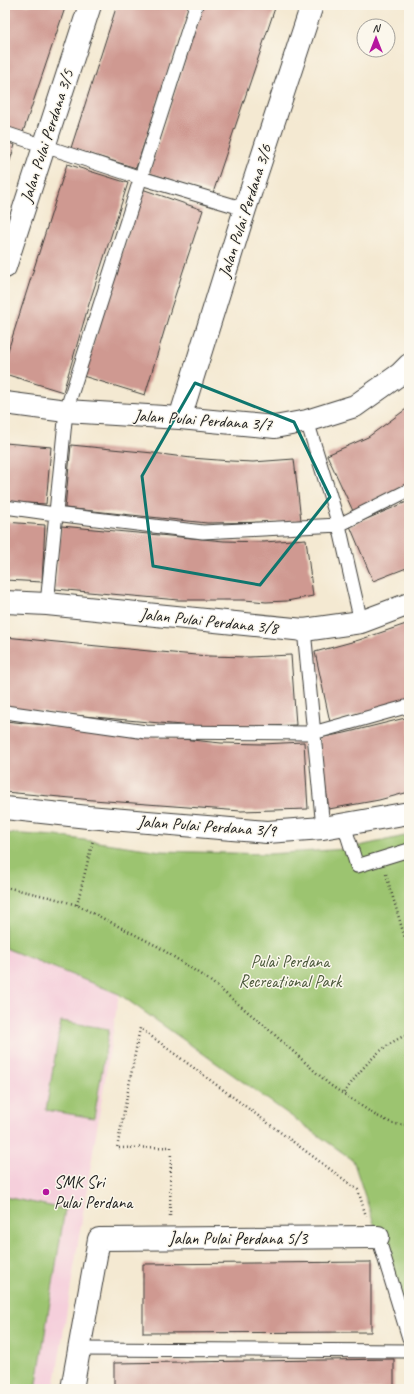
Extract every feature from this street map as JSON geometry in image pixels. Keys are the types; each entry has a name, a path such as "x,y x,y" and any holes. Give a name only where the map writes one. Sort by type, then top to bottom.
{"street":[{"name":"Jalan Pulai Perdana 3/5","path":"5,267 90,5"},
{"name":"Jalan Pulai Perdana 3/6","path":"180,418 245,209 312,5"},
{"name":"Jalan Pulai Perdana 3/7","path":"5,403 66,411 180,418 275,427 307,421 355,406 400,374 409,365"},
{"name":"Jalan Pulai Perdana 3/8","path":"5,602 47,604 304,630 361,622 409,604"},
{"name":"Jalan Pulai Perdana 3/9","path":"5,808 96,818 266,832 323,828 409,813"},
{"name":"Jalan Pulai Perdana 5/3","path":"79,1349 99,1239 375,1237"},
{"path":"72,1389 79,1349"}],"lane":[{"path":"47,604 66,411 196,5"},
{"path":"5,133 141,178 245,209"},
{"path":"307,421 339,525 361,622"},
{"path":"5,507 204,532 339,525 409,490"},
{"path":"304,630 323,828"},
{"path":"5,712 146,732 313,733 409,706"},
{"path":"344,825 357,866 409,850"},
{"path":"375,1237 409,1338"},
{"path":"79,1349 409,1351"}],"path":[{"path":"77,905 93,842 96,818"},
{"path":"381,859 409,952"},
{"path":"5,887 77,905 157,946 209,980 265,1026 330,1085 375,1115 394,1124 409,1125"},
{"path":"170,1238 170,1147 117,1148 140,1028 358,1190 375,1237"},
{"path":"344,1094 375,1054 398,1038 409,1034"}],"highlighted area":[{"path":"195,383 294,422 330,497 260,585 153,566 142,476"}],"shaded area":[{"name":"SMK Sri Pulai Perdana","path":"5,948 119,994 54,1389 5,1389"}],"green space":[{"name":"Pulai Perdana Recreational Park","path":"5,833 56,836 161,851 268,854 346,849 409,835 409,1329 353,1160 119,994 5,948"},
{"path":"61,1021 109,1029 94,1118 46,1110"},
{"path":"5,1197 65,1209 36,1389 5,1389"}],"building":[{"path":"5,5 66,5 23,132 5,127"},
{"path":"117,5 190,5 136,168 71,148"},
{"path":"203,5 276,5 213,193 149,173"},
{"path":"5,142 15,145 5,176"},
{"path":"67,164 128,183 89,304 63,392 5,374 5,360"},
{"path":"142,189 203,210 171,308 145,395 83,376"},
{"path":"409,407 409,483 353,511 327,455 368,437"},
{"path":"5,443 51,447 46,504 5,502"},
{"path":"71,445 231,461 253,462 294,459 301,520 279,522 207,523 65,508"},
{"path":"409,501 409,567 373,581 350,526"},
{"path":"5,522 45,525 42,582 5,580"},
{"path":"61,526 224,541 264,542 306,539 313,596 287,601 266,602 245,600 178,600 55,589"},
{"path":"409,623 409,700 330,722 315,652 359,640"},
{"path":"5,637 208,656 249,657 291,655 296,725 203,727 62,714 5,707"},
{"path":"409,717 409,792 379,800 329,809 318,738"},
{"path":"5,721 221,743 262,744 304,742 308,809 241,811 5,792"},
{"path":"371,1262 371,1332 143,1333 143,1264"},
{"path":"394,1359 394,1389 114,1389 114,1363"}],"place":[{"name":"SMK Sri Pulai Perdana","path":"46,1192"}]}
